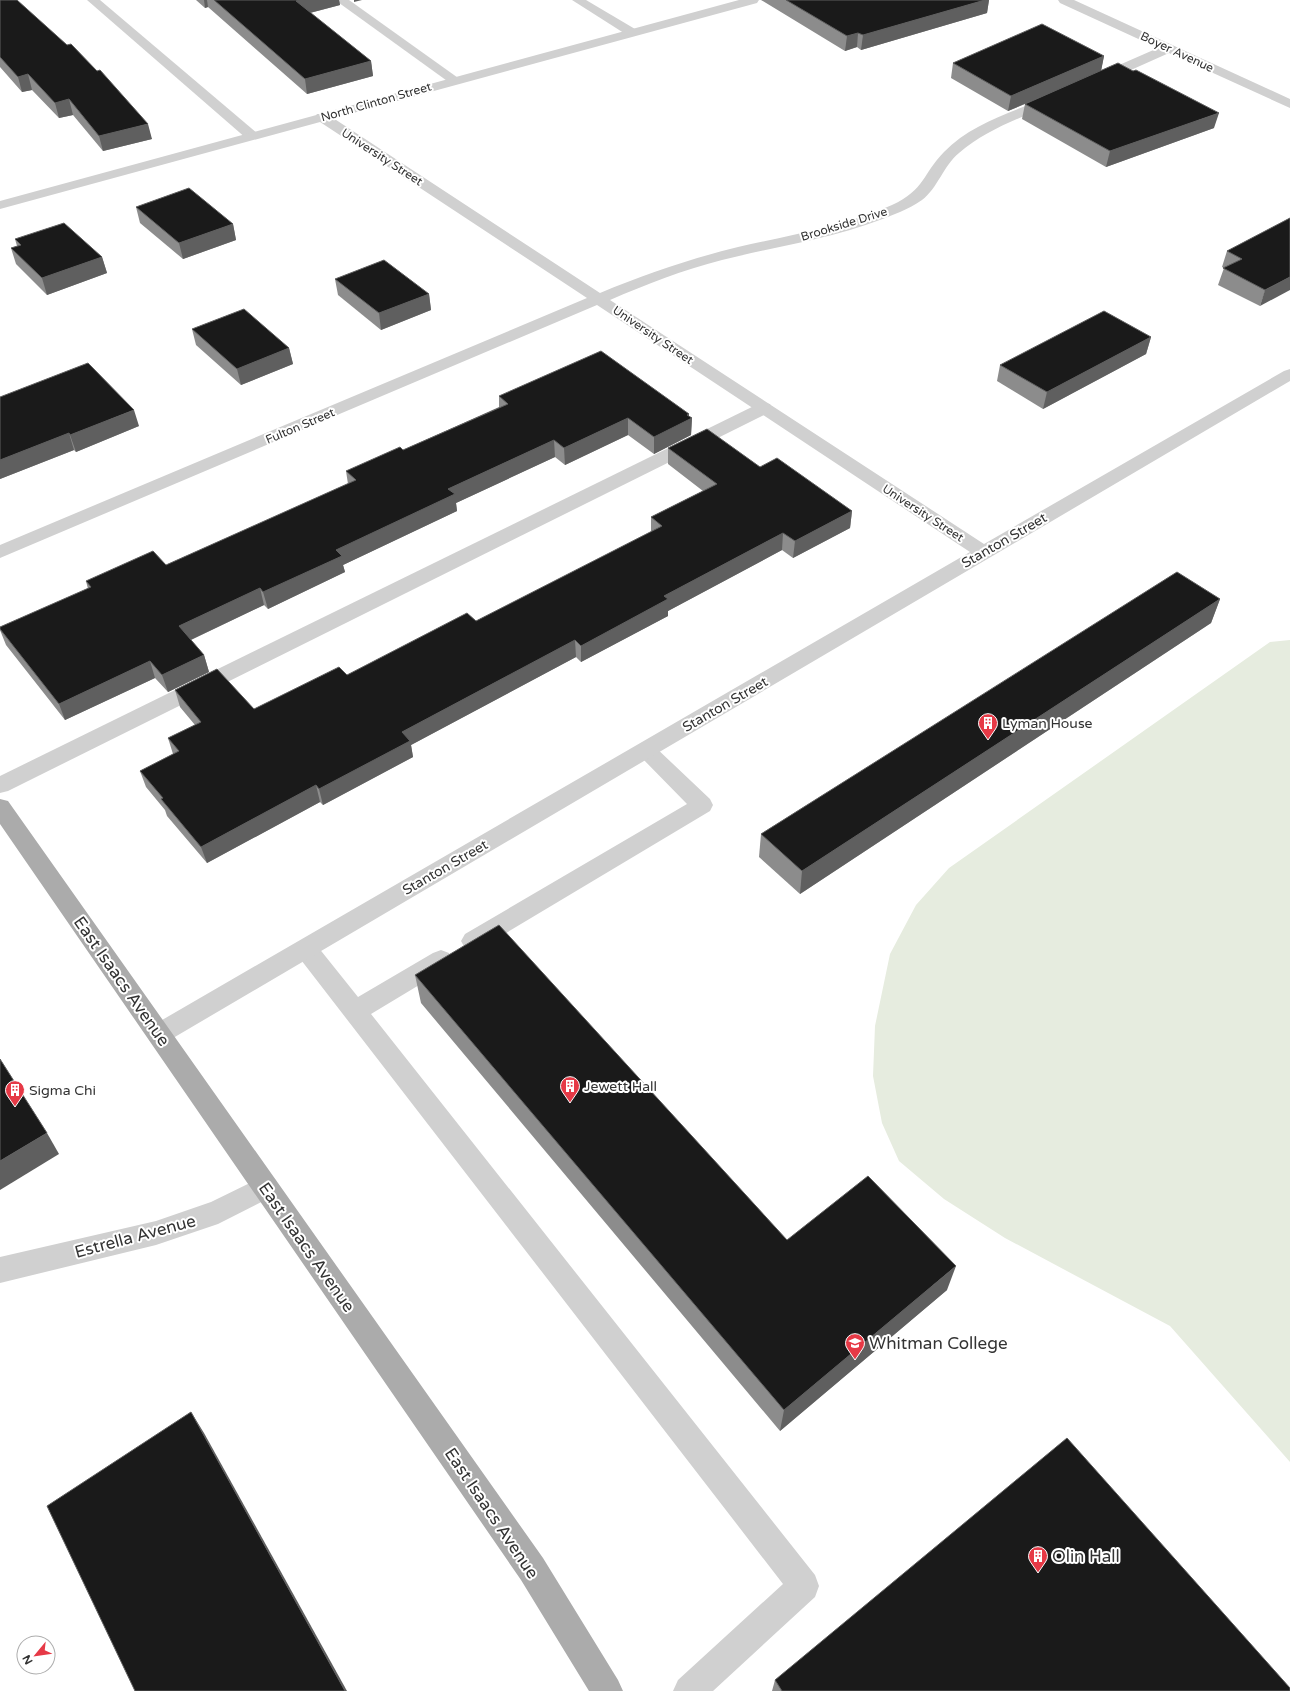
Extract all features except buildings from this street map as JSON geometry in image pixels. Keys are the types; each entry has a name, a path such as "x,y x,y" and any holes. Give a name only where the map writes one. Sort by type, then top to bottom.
{"main road":[{"name":"East Isaacs Avenue","path":"0,807 160,1034 532,1569 607,1691"}],"street":[{"path":"93,0 252,136"},
{"path":"341,0 455,80"},
{"path":"578,0 631,32"},
{"name":"North Clinton Street","path":"0,205 753,0"},
{"name":"Boyer Avenue","path":"1064,0 1290,104"},
{"path":"1083,86 1169,48"},
{"name":"Brookside Drive","path":"600,300 637,283 679,267 821,233 890,211 916,197 931,180 941,162 953,150 970,137 997,123 1062,95"},
{"name":"University Street","path":"322,117 983,552"},
{"name":"Fulton Street","path":"0,552 600,300"},
{"name":"Stanton Street","path":"160,1034 1290,374"},
{"path":"0,785 764,408"},
{"path":"355,1011 702,805 646,750"},
{"path":"306,948 804,1586 689,1691"},
{"name":"Estrella Avenue","path":"0,1270 156,1233 218,1212 266,1187"}],"shaded area":[{"path":"1290,640 1290,1462 1170,1326 1005,1238 944,1199 899,1161 882,1123 873,1076 875,1026 890,954 916,905 949,868 1270,642"}],"place":[{"name":"Lyman House","path":"988,740"},
{"name":"Jewett Hall","path":"570,1103"},
{"name":"Sigma Chi","path":"15,1107"},
{"name":"Whitman College","path":"855,1360"},
{"name":"Olin Hall","path":"1038,1573"}]}
